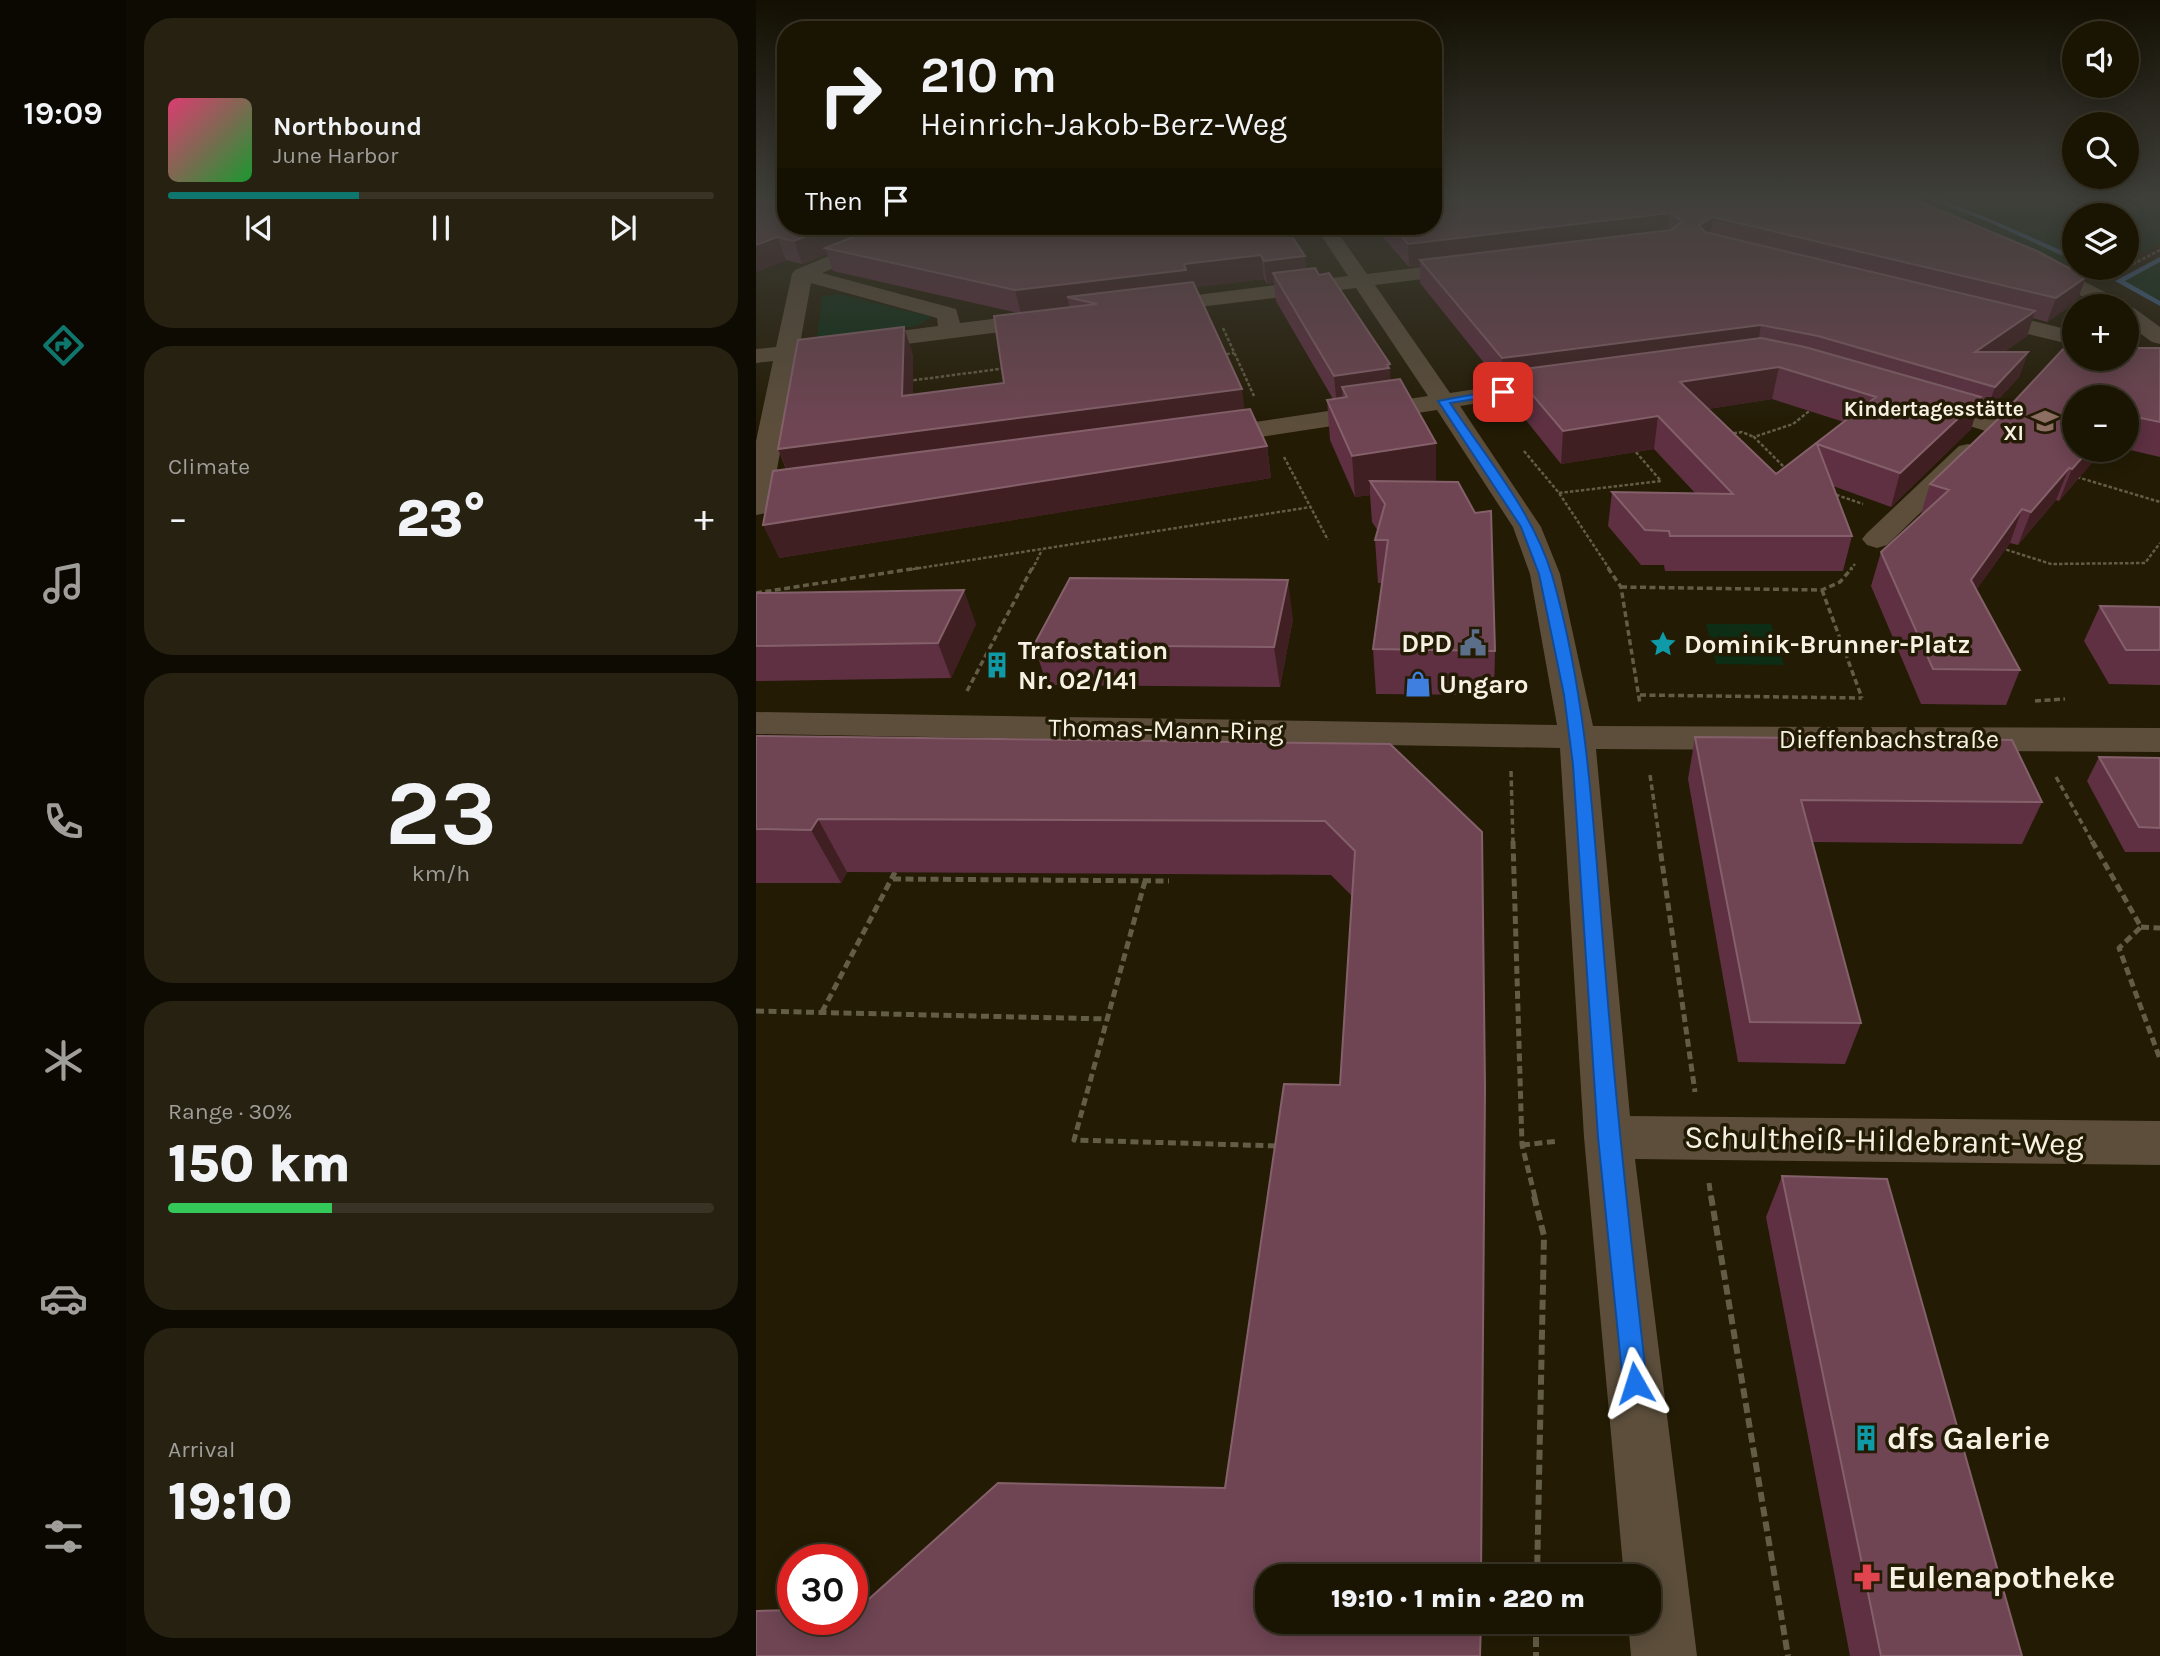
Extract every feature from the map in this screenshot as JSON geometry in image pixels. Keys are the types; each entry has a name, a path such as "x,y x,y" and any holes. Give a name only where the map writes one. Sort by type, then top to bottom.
{"street":[{"path":"802,274 806,272"},
{"path":"1356,272 1527,527 1545,574 1571,695 1577,737 1608,1137 1664,1656"},
{"path":"1130,309 1430,272"},
{"path":"2049,272 2089,294"},
{"path":"802,274 948,314 949,332"},
{"path":"802,274 757,502 840,485"},
{"path":"1956,310 2062,340"},
{"path":"756,356 1063,318"},
{"path":"2139,322 2160,337"},
{"path":"1185,440 1582,380"},
{"path":"1900,397 1992,425"},
{"path":"1877,539 2011,405"},
{"name":"Thomas-Mann-Ring","path":"756,723 1577,737"},
{"name":"Dieffenbachstraße","path":"1577,737 2160,740"},
{"name":"Schultheiß-Hildebrant-Weg","path":"1608,1137 2160,1143"}],"path":[{"path":"1221,355 1234,353"},
{"path":"908,381 1014,367"},
{"path":"1718,436 1742,432 1754,437"},
{"path":"1559,493 1661,481 1635,451 1647,449"},
{"path":"2067,474 2160,502"},
{"path":"756,593 1311,508"},
{"path":"951,726 1042,549"},
{"path":"1621,587 1822,590 1876,738"},
{"path":"1640,695 1862,698"},
{"path":"2035,739 2141,927"},
{"path":"1510,763 1522,1145 1544,1236 1537,1564"},
{"path":"822,1012 894,876 1169,881"},
{"path":"1144,881 1074,1140 1286,1146"},
{"path":"2160,928 2141,927 2119,947 2160,1059"},
{"path":"756,1011 1107,1019"},
{"path":"1536,1634 1536,1656"}],"green space":[{"path":"2139,272 2160,272 2160,303 2119,280 2139,280"},
{"path":"840,294 932,317 917,326 817,338 822,296"},
{"path":"1706,624 1771,624 1784,665 1716,664"}],"building":[{"path":"935,272 1167,272 1015,290"},
{"path":"1430,272 1873,272 2035,311 1975,352 2028,352 1995,387 1818,336 1761,325 1502,358"},
{"path":"1947,272 2062,272 2062,280 2082,280 2056,298"},
{"path":"1273,273 1329,273 1390,364 1387,365 1389,368 1334,376"},
{"path":"1193,282 1242,389 778,449 798,340 904,327 902,396 1004,383 994,316 1097,304 1067,297"},
{"path":"1761,338 1805,347 1981,397 1900,473 1817,444 1852,536 1670,536 1669,531 1645,530 1612,492 1733,494 1658,416 1563,431 1514,373 1518,372 1517,370","holes":["1779,367 1876,397 1776,474 1680,382"]},
{"path":"2139,348 2160,348 2160,422 2139,418 2139,385 2062,385 2062,462 2078,462 2072,469 2069,468 2031,512 2022,509 1971,580 2020,670 1933,669 1881,552 1949,490 1930,484 1996,421 2062,350 2062,371 2139,371"},
{"path":"1400,379 1436,443 1352,456 1327,400 1347,397 1342,387"},
{"path":"1250,409 1267,446 763,525 773,471"},
{"path":"1370,481 1458,482 1475,513 1491,511 1495,651 1373,649 1388,540 1375,540 1385,504"},
{"path":"1070,578 1288,580 1274,647 1034,645"},
{"path":"964,590 938,643 756,646 756,593"},
{"path":"2100,606 2160,607 2160,650 2126,650"},
{"path":"756,736 1390,744 1482,832 1485,1088 1481,1564 1255,1564 1255,1634 1481,1634 1480,1656 756,1656 756,1611 777,1610 777,1635 868,1635 868,1600 998,1483 1225,1488 1284,1084 1340,1085 1355,851 1325,821 818,819 811,830 756,829"},
{"path":"1695,737 2012,740 2042,802 1801,800 1861,1023 1750,1022"},
{"path":"2099,757 2160,758 2160,828 2139,827"},
{"name":"dfs Galerie","path":"1782,1176 1887,1179 2022,1656 1881,1656"}],"waterway":[{"path":"2135,272 2119,281 2160,304"}],"place":[{"name":"Kindertagesstätte XI","path":"2045,421"},
{"name":"DPD","path":"1473,643"},
{"name":"Dominik-Brunner-Platz","path":"1663,644"},
{"name":"Trafostation Nr. 02/141","path":"997,665"},
{"name":"Ungaro","path":"1418,684"},
{"name":"dfs Galerie","path":"1866,1438"},
{"name":"Eulenapotheke","path":"1867,1577"}],"route":[{"path":"1503,392 1443,401 1493,472 1527,527 1545,574 1571,695 1580,765 1608,1137 1635,1383"}]}
